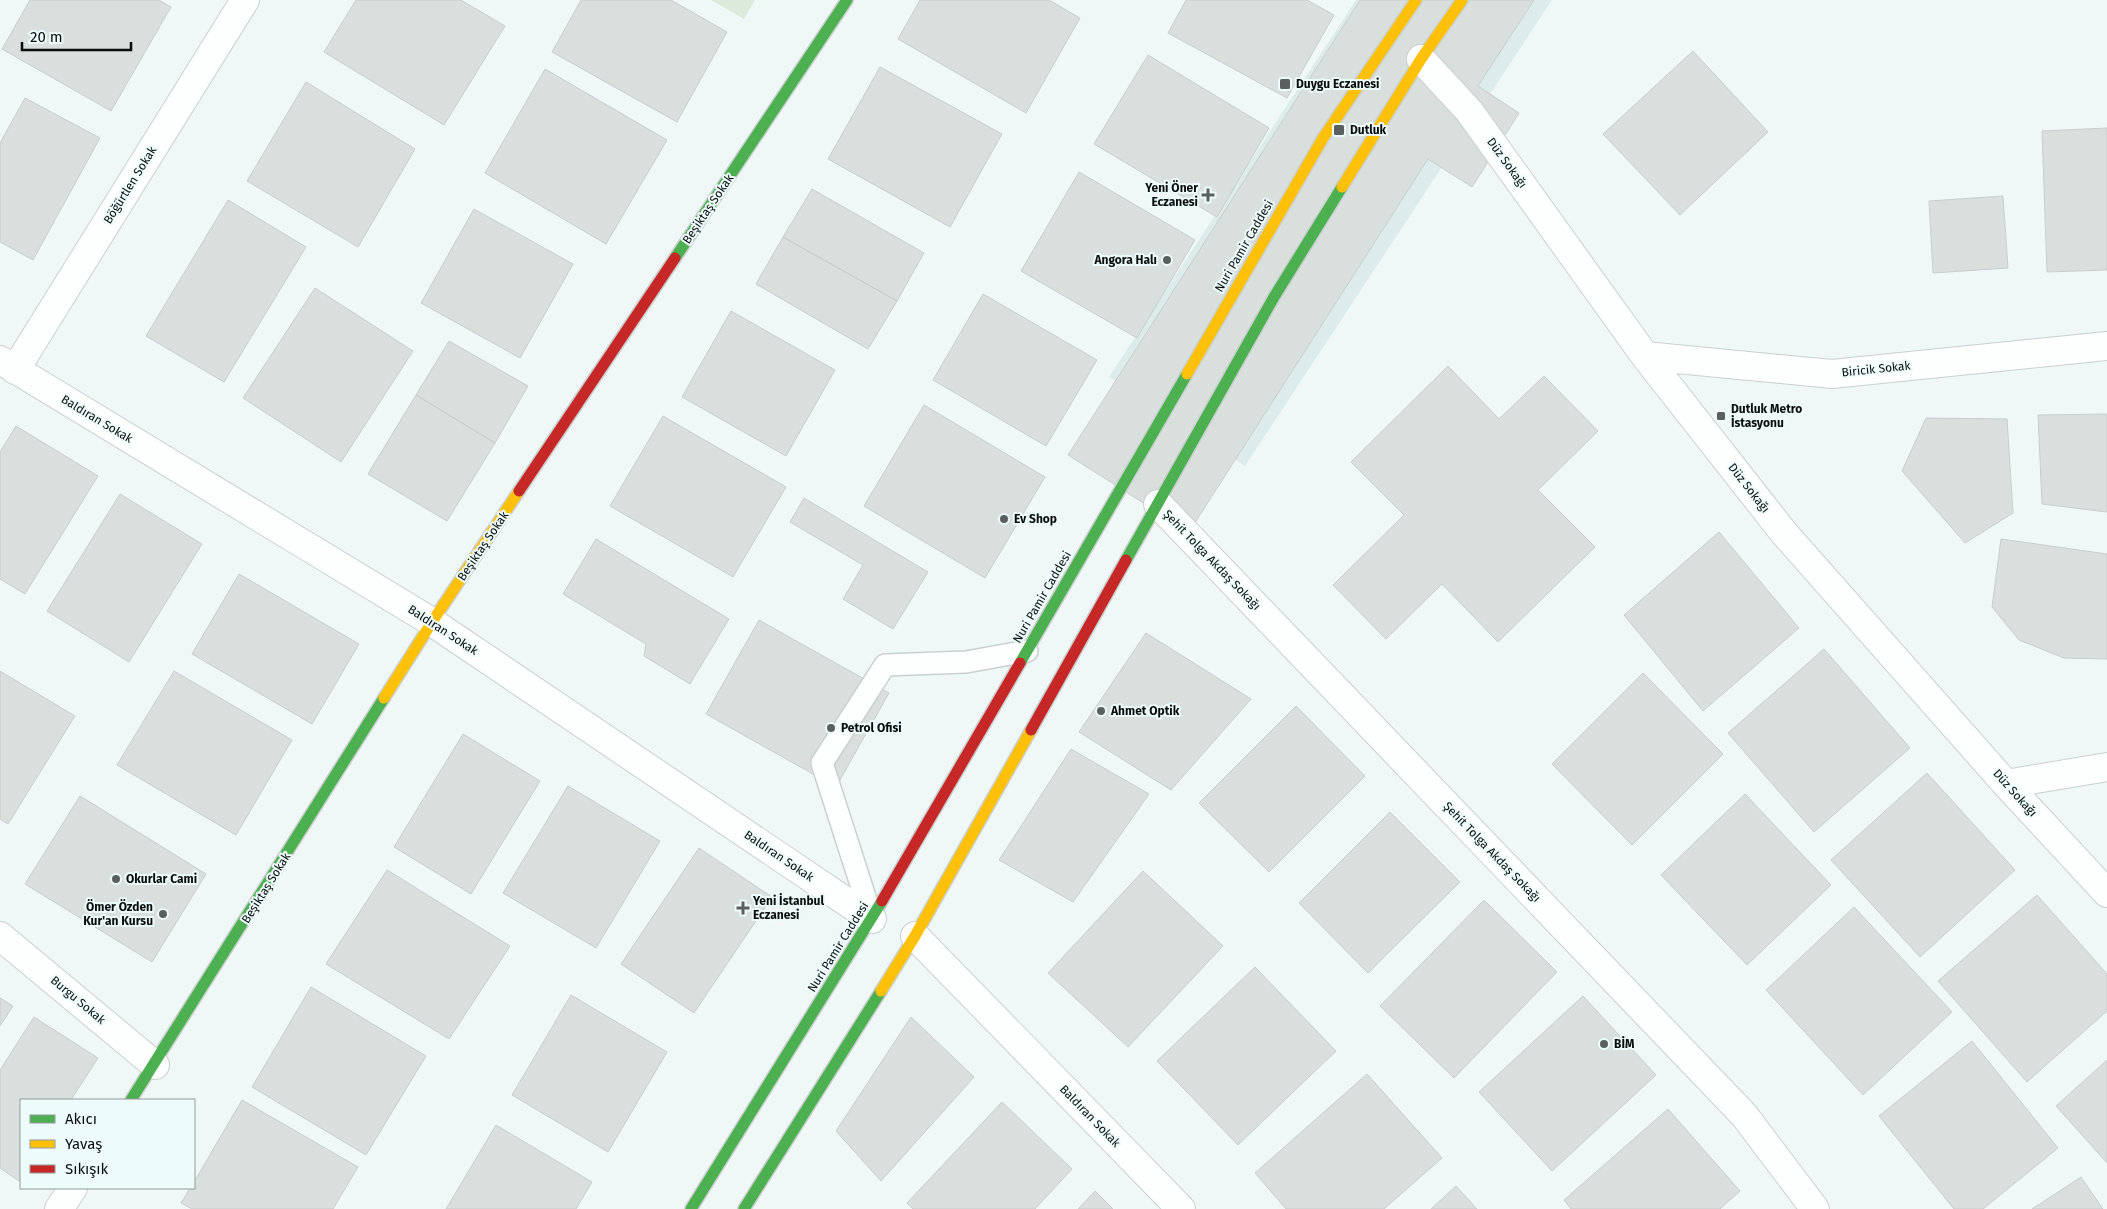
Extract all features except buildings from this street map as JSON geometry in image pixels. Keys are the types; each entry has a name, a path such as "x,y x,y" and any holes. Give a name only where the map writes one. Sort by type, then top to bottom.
{"main road":[{"name":"Beşiktaş Sokak","path":"132,1099 155,1065 432,622 848,0"},
{"name":"Nuri Pamir Caddesi","path":"692,1209 872,919 1323,138 1416,0"},
{"path":"744,1209 915,936 1274,297 1421,59 1462,0"}],"street":[{"name":"Böğürtlen Sokak","path":"7,365 245,0"},
{"name":"Düz Sokağı","path":"1421,59 1469,111 1645,356 1784,533 2006,784 2107,892"},
{"name":"Biricik Sokak","path":"1645,356 1832,374 2107,346"},
{"name":"Baldıran Sokak","path":"7,365 432,622 872,919"},
{"name":"Şehit Tolga Akdaş Sokağı","path":"1158,504 1744,1115 1815,1209"},
{"path":"2006,784 2107,767"},
{"name":"Burgu Sokak","path":"0,936 155,1065"},
{"name":"Baldıran Sokak","path":"915,936 1181,1209"},
{"path":"59,1209 72,1189"}],"lane":[{"path":"872,919 822,763 885,665 966,662 1027,651"}],"shaded area":[{"path":"1356,0 1552,0 1245,466 1109,377"}],"green space":[{"path":"711,0 755,0 744,19"}],"traffic: fast":[{"path":"675,258 847,0"},
{"path":"1126,560 1274,297 1342,187"},
{"path":"1020,663 1187,374"},
{"path":"132,1099 384,698"},
{"path":"691,1209 882,901"},
{"path":"744,1209 881,991"}],"traffic: slow":[{"path":"1187,374 1323,138 1416,0"},
{"path":"1342,187 1421,59 1462,0"},
{"path":"384,698 519,491"},
{"path":"881,991 915,936 1031,730"}],"traffic: jam":[{"path":"519,491 675,258"},
{"path":"1031,730 1126,560"},
{"path":"882,901 1020,663"}],"place":[{"name":"Duygu Eczanesi","path":"1285,84"},
{"name":"Dutluk","path":"1339,130"},
{"name":"Yeni Öner Eczanesi","path":"1208,195"},
{"name":"Angora Halı","path":"1167,260"},
{"name":"Dutluk Metro İstasyonu","path":"1721,416"},
{"name":"Ev Shop","path":"1004,519"},
{"name":"Ahmet Optik","path":"1101,711"},
{"name":"Petrol Ofisi","path":"831,728"},
{"name":"Okurlar Cami","path":"116,879"},
{"name":"Yeni İstanbul Eczanesi","path":"743,908"},
{"name":"Ömer Özden Kur'an Kursu","path":"163,914"},
{"name":"BİM","path":"1604,1044"}]}
